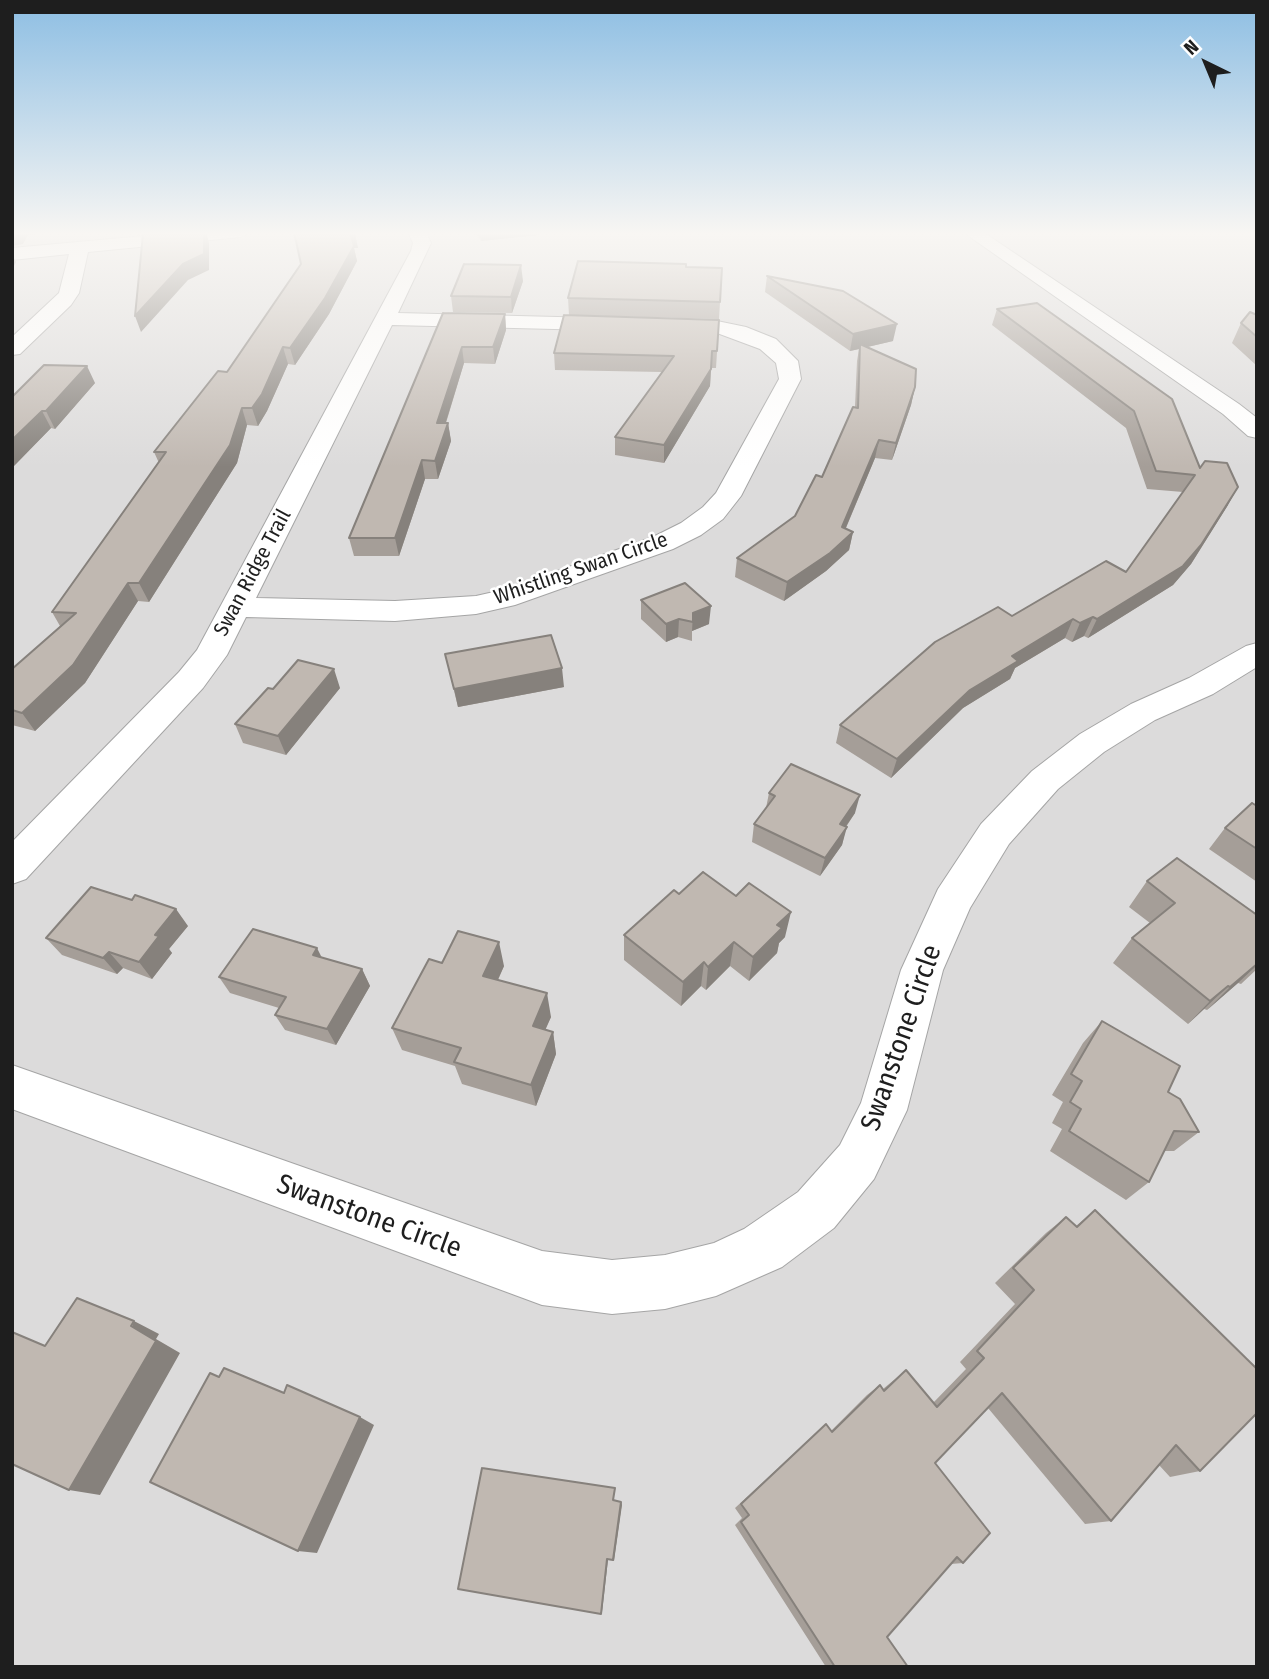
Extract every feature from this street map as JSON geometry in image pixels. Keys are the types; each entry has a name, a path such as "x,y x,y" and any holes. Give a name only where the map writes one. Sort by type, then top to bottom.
{"street":[{"path":"12,349 54,310"},
{"name":"Swan Ridge Trail","path":"12,868 191,680 211,655 389,310"},
{"path":"1087,310 1231,409 1257,431"},
{"name":"Whistling Swan Circle","path":"236,607 395,611 476,605 515,596 663,543 691,529 713,513 728,496 790,379 787,361 774,348 753,337 716,327 385,319"},
{"name":"Swanstone Circle","path":"12,1087 542,1278 612,1287 665,1282 716,1269 763,1248 816,1210 857,1162 883,1110 922,971 952,901 995,834 1045,780 1092,743 1143,712 1201,686 1257,653"}],"shaded area":[{"path":"12,310 1257,310 1257,1667 12,1667"}],"building":[{"path":"269,310 316,310 290,348 283,347 262,394 252,408 242,408 230,445 139,583 128,583 73,665 22,713 12,710 12,669 76,613 52,612 166,452 154,452 218,371 227,372"},
{"path":"818,310 875,310 897,324 853,334"},
{"path":"999,310 1047,310 1172,399 1200,468 1205,461 1227,463 1238,487 1201,545 1183,566 1097,619 1093,617 1080,623 1073,619 1012,656 1018,661 970,690 897,759 840,725 935,642 998,607 1012,616 1106,561 1126,572 1195,475 1156,471 1134,411"},
{"path":"1250,312 1257,315 1257,337 1241,323"},
{"path":"443,313 505,314 493,347 462,347 437,423 448,423 435,461 422,460 395,538 349,538"},
{"path":"564,315 719,320 717,351 712,351 711,369 664,445 615,437 674,356 554,353"},
{"path":"860,344 916,369 915,387 896,443 879,440 842,527 853,532 830,553 787,582 737,558 795,516 816,475 822,477 853,407 858,408"},
{"path":"44,365 87,366 46,411 42,411 12,440 12,397"},
{"path":"685,583 711,606 693,613 693,622 679,619 666,624 641,600"},
{"path":"551,635 562,668 454,689 445,654"},
{"path":"298,660 334,669 278,736 235,724 268,688 273,689"},
{"path":"791,764 860,795 840,824 847,827 825,858 754,824 775,796 769,793"},
{"path":"1252,803 1257,806 1257,849 1225,828"},
{"path":"1177,858 1257,915 1257,964 1210,1001 1132,938 1175,903 1147,881"},
{"path":"703,872 736,896 749,883 791,912 777,925 782,928 753,957 734,942 708,967 704,962 683,982 624,935 674,890 679,894"},
{"path":"91,887 132,900 135,895 176,909 155,935 159,936 139,962 109,952 103,958 46,938"},
{"path":"253,929 317,948 313,955 362,969 327,1029 275,1015 286,997 219,977"},
{"path":"458,931 499,942 483,976 547,993 533,1026 553,1032 531,1085 454,1062 461,1048 392,1028 429,959 442,963"},
{"path":"1102,1021 1180,1066 1168,1092 1180,1099 1199,1132 1174,1131 1149,1182 1069,1131 1081,1109 1070,1102 1082,1081 1071,1074"},
{"path":"1095,1210 1257,1369 1257,1413 1200,1471 1176,1445 1111,1521 1002,1393 935,1463 990,1533 963,1563 957,1557 887,1637 908,1667 835,1667 741,1522 749,1515 741,1504 826,1424 832,1432 880,1385 884,1391 906,1370 937,1407 984,1358 977,1351 1034,1290 1013,1268 1066,1217 1077,1227"},
{"path":"77,1298 134,1321 131,1326 156,1341 69,1490 12,1464 12,1332 45,1346"},
{"path":"224,1368 284,1393 287,1385 360,1417 298,1551 150,1482 210,1373 219,1377"},
{"path":"482,1468 615,1488 613,1500 621,1502 613,1560 607,1559 601,1614 458,1589"}]}
